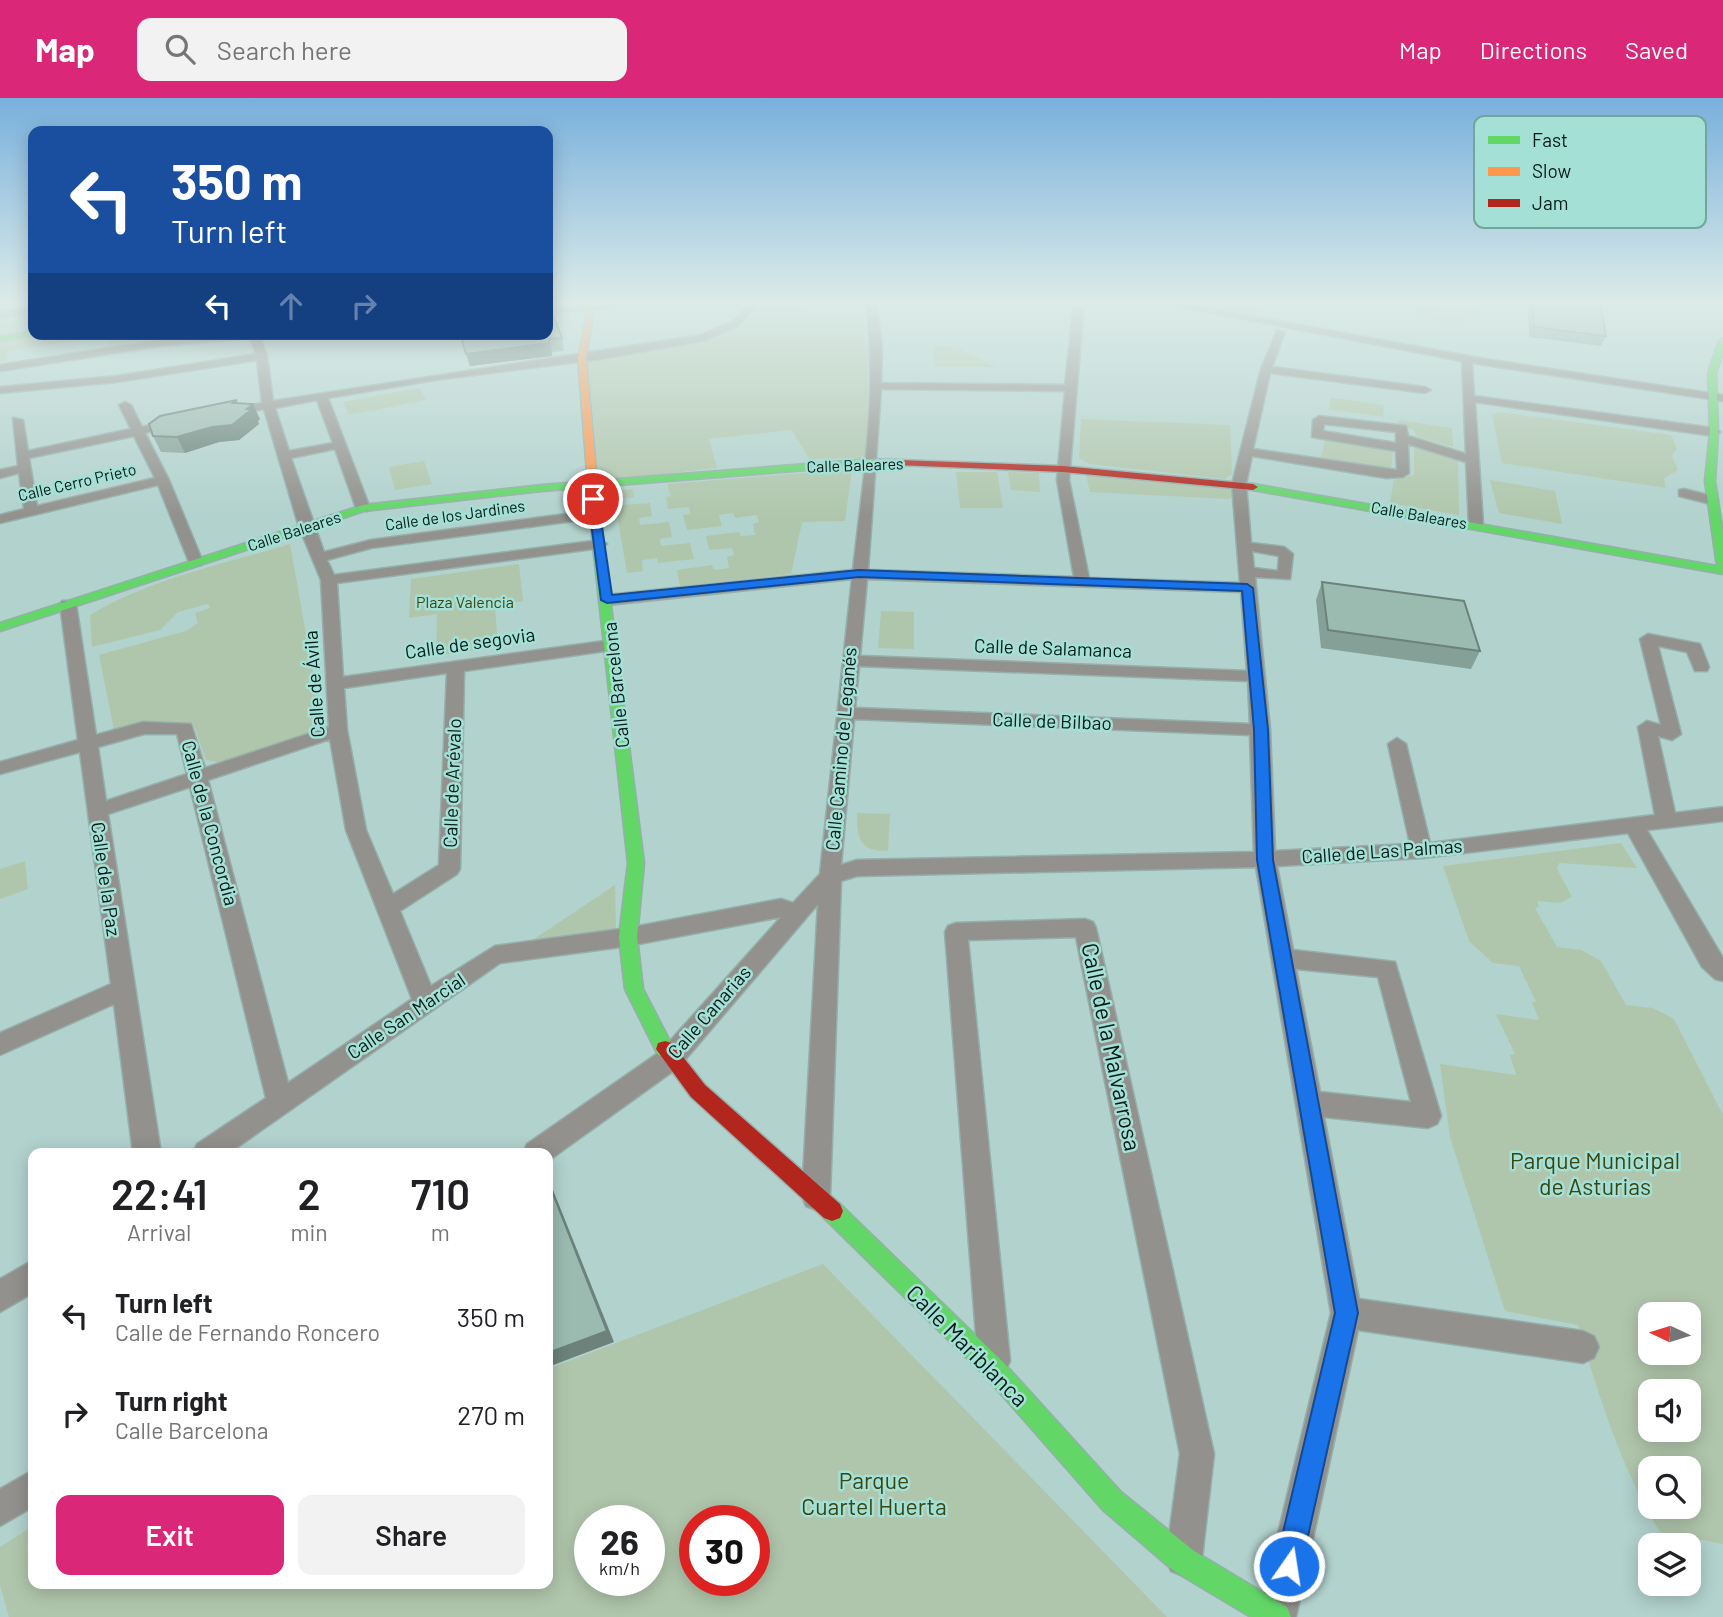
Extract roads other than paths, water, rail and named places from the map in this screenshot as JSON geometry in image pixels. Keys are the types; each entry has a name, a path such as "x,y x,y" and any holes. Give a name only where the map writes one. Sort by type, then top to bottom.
{"street":[{"path":"0,390 149,374"},
{"name":"Calle de Ávila","path":"264,374 268,404 306,527 329,580 338,730 356,830 426,1003"},
{"path":"216,415 321,395 470,374"},
{"name":"Calle Barcelona","path":"583,374 591,484 607,600 636,863 628,937 634,989 670,1059"},
{"name":"Calle Camino de Leganés","path":"816,1196 830,876 844,712 871,462 876,374"},
{"path":"1072,374 1063,469 1082,580"},
{"path":"1265,374 1239,484 1261,730 1265,860 1346,1313 1277,1617"},
{"path":"1303,374 1425,390"},
{"path":"1467,374 1476,524"},
{"path":"1540,374 1716,401"},
{"path":"1553,374 1716,401"},
{"path":"1712,374 1716,401 1713,432 1716,506 1723,570"},
{"path":"876,386 1071,388"},
{"path":"321,395 363,508"},
{"path":"1467,402 1491,409"},
{"path":"1467,402 1713,432"},
{"path":"125,405 163,480 196,562"},
{"path":"17,420 32,511"},
{"name":"Calle Cerro Prieto","path":"0,474 23,462 138,430 190,420"},
{"path":"1247,452 1386,474 1403,473 1403,443 1402,429 1348,421 1319,420 1316,434 1403,443 1471,458"},
{"path":"284,456 340,445"},
{"name":"Calle Baleares","path":"0,627 363,508 591,484 871,462 1063,469 1239,484 1723,570"},
{"name":"Calle Cerro Prieto","path":"0,519 163,480"},
{"path":"1684,493 1716,506"},
{"name":"Calle de los Jardines","path":"320,557 371,544 596,514"},
{"path":"329,580 600,544"},
{"path":"607,600 859,574 1082,580 1246,580 1284,576 1286,554 1279,550 1244,546"},
{"name":"Calle de la Paz","path":"68,604 122,990 147,1148"},
{"path":"1666,820 1647,727 1672,734 1648,639 1694,648 1701,667"},
{"name":"Calle de segovia","path":"334,684 612,645"},
{"name":"Calle de Salamanca","path":"849,662 1256,676"},
{"name":"Calle de Arévalo","path":"387,909 449,869 456,666"},
{"name":"Calle de Bilbao","path":"844,712 1261,730"},
{"name":"Calle de la Concordia","path":"0,768 144,728 185,728 280,1103"},
{"path":"97,811 338,730"},
{"path":"1397,744 1422,851"},
{"name":"Calle de Las Palmas","path":"830,876 857,868 1265,860 1422,851 1723,814"},
{"path":"1633,824 1710,960 1723,972"},
{"name":"Calle Canarias","path":"544,1148 670,1059 830,876"},
{"path":"628,937 781,907 795,914"},
{"name":"Calle de la Malvarrosa","path":"995,1370 956,932 1085,928 1197,1454 1184,1561"},
{"name":"Calle San Marcial","path":"214,1148 495,956 628,937"},
{"path":"1282,958 1387,969 1428,1116 1308,1103"},
{"path":"0,1044 122,990"},
{"name":"Calle Mariblanca","path":"670,1059 708,1101 816,1196 995,1370 1112,1502 1184,1561 1277,1617"},
{"path":"0,1297 28,1278"},
{"path":"1346,1313 1583,1347"},
{"path":"0,1509 28,1491"}],"park label":[{"name":"Plaza Valencia","path":"465,602"},
{"name":"Parque Municipal de Asturias","path":"1595,1174"},
{"name":"Parque Cuartel Huerta","path":"874,1494"}]}
